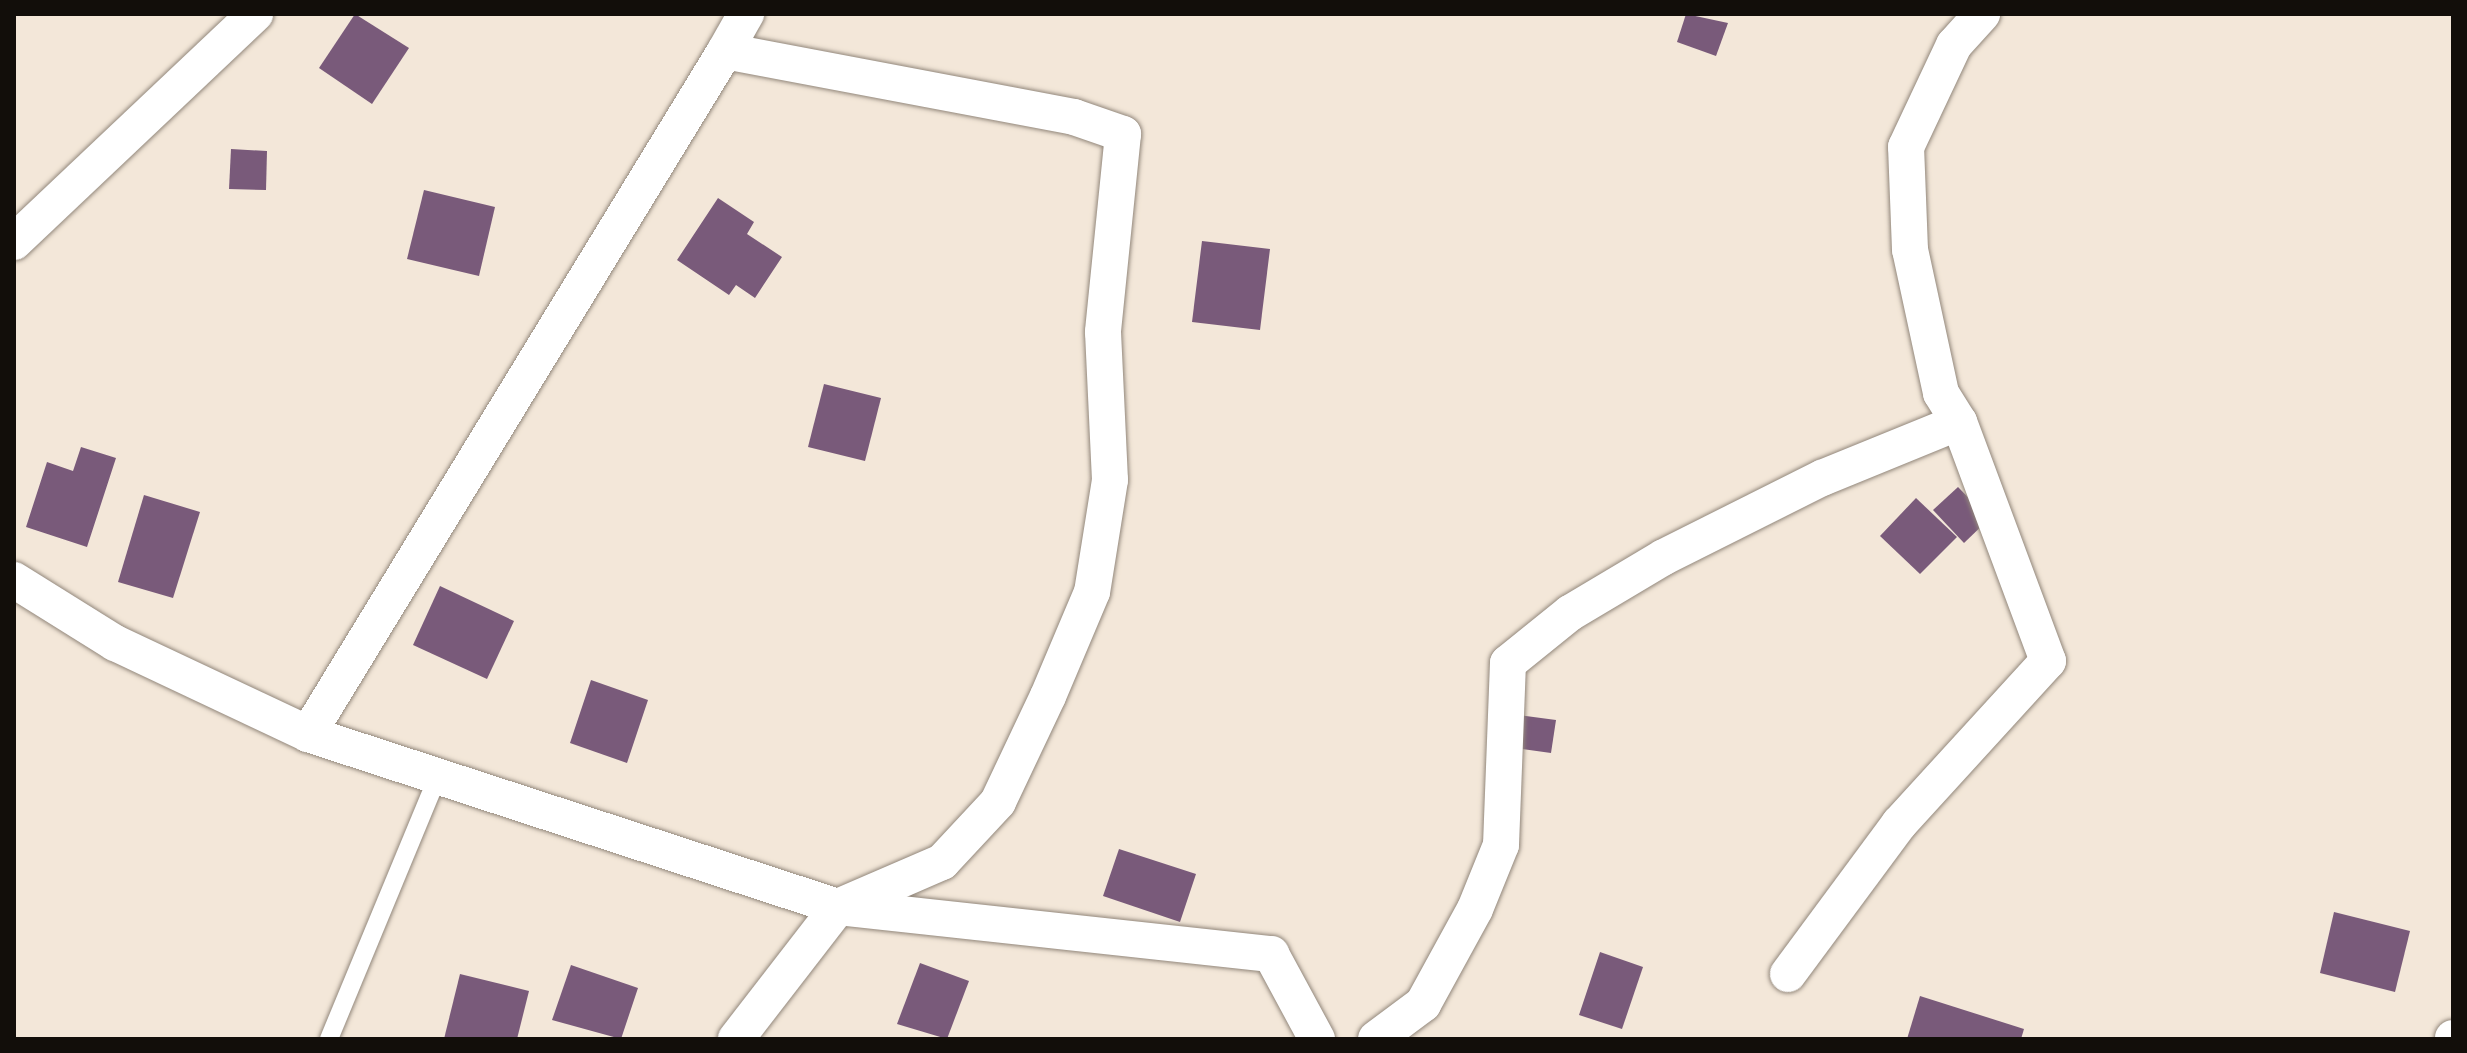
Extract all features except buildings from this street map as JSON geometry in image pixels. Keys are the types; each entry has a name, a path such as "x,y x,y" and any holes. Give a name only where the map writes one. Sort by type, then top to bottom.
{"street":[{"path":"14,242 255,14"},
{"path":"308,734 746,14"},
{"path":"1788,974 1899,824 2048,661 1959,422 1941,393 1910,250 1906,147 1954,45 1982,14"},
{"path":"725,51 1074,117 1123,134 1103,332 1110,480 1092,592 998,802 942,862 838,907 736,1039"},
{"path":"1376,1039 1423,1004 1475,909 1501,845 1508,663 1570,613 1664,557 1822,478 1959,422"},
{"path":"14,580 115,643 308,734 838,907 1271,954 1317,1039"}],"lane":[{"path":"329,1039 438,776"}]}
